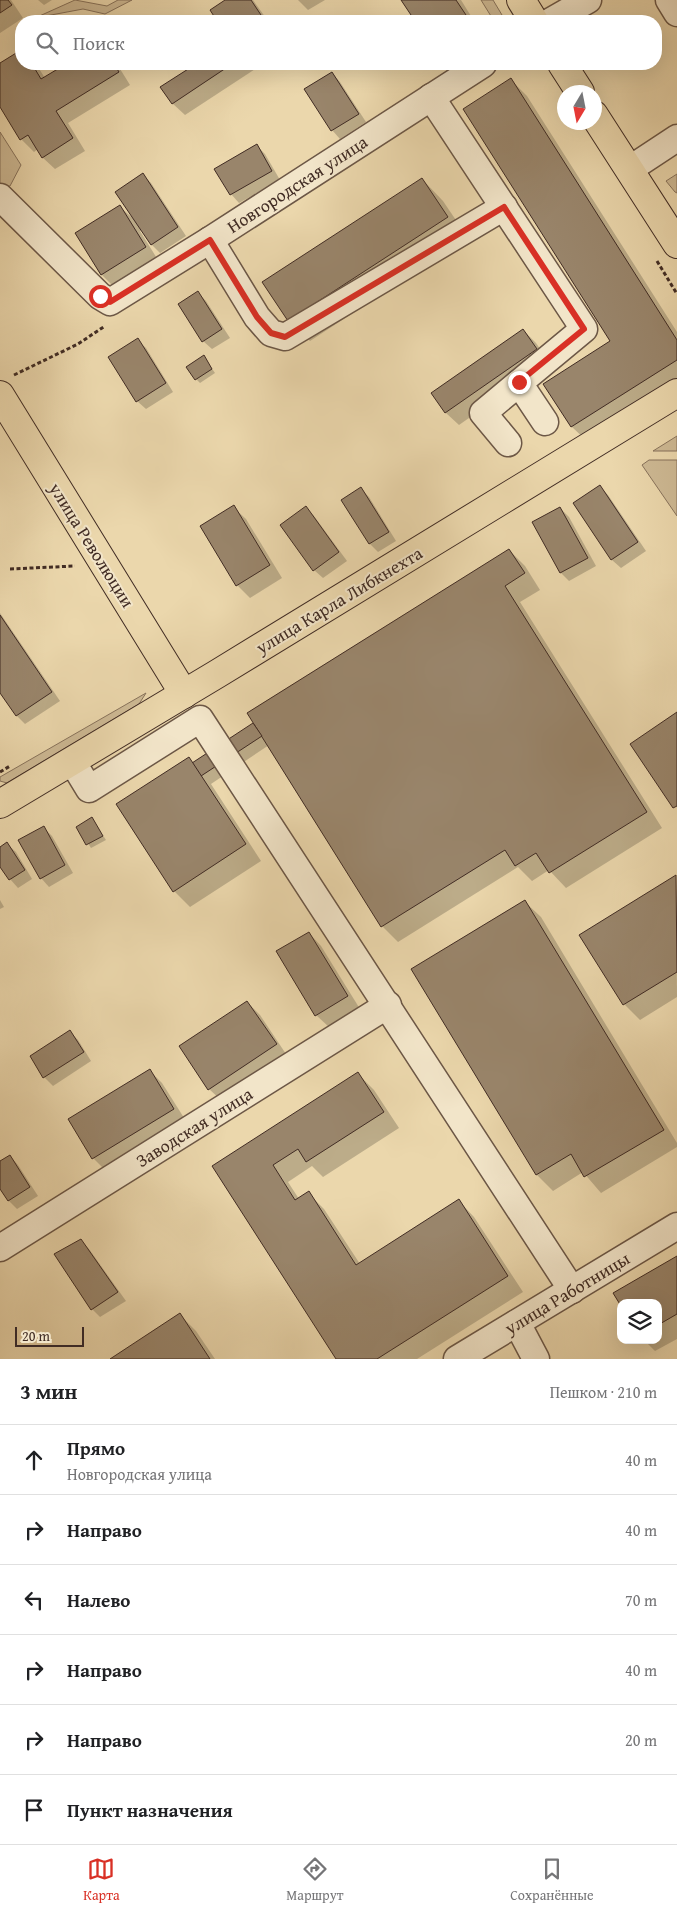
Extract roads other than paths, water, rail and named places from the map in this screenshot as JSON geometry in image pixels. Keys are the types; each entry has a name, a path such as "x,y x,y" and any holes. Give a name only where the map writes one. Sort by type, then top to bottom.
{"main road":[{"path":"521,0 530,15"},
{"path":"566,70 576,85"},
{"path":"602,126 677,244"},
{"name":"улица Карла Либкнехта","path":"0,804 677,393"},
{"name":"улица Революции","path":"0,395 184,694"}],"street":[{"path":"562,15 588,0"},
{"path":"669,0 677,13"},
{"name":"Новгородская улица","path":"0,198 100,296 110,302 210,240 474,70"},
{"path":"431,97 584,329 483,412 508,443"},
{"path":"630,169 677,138"},
{"path":"210,240 257,317 271,333 285,337 504,207"},
{"path":"519,382 545,422"},
{"path":"72,761 89,789 200,719 572,1290"},
{"name":"Заводская улица","path":"0,1248 388,1005"},
{"name":"улица Работницы","path":"457,1359 677,1226"},
{"path":"517,1323 536,1359"}]}
